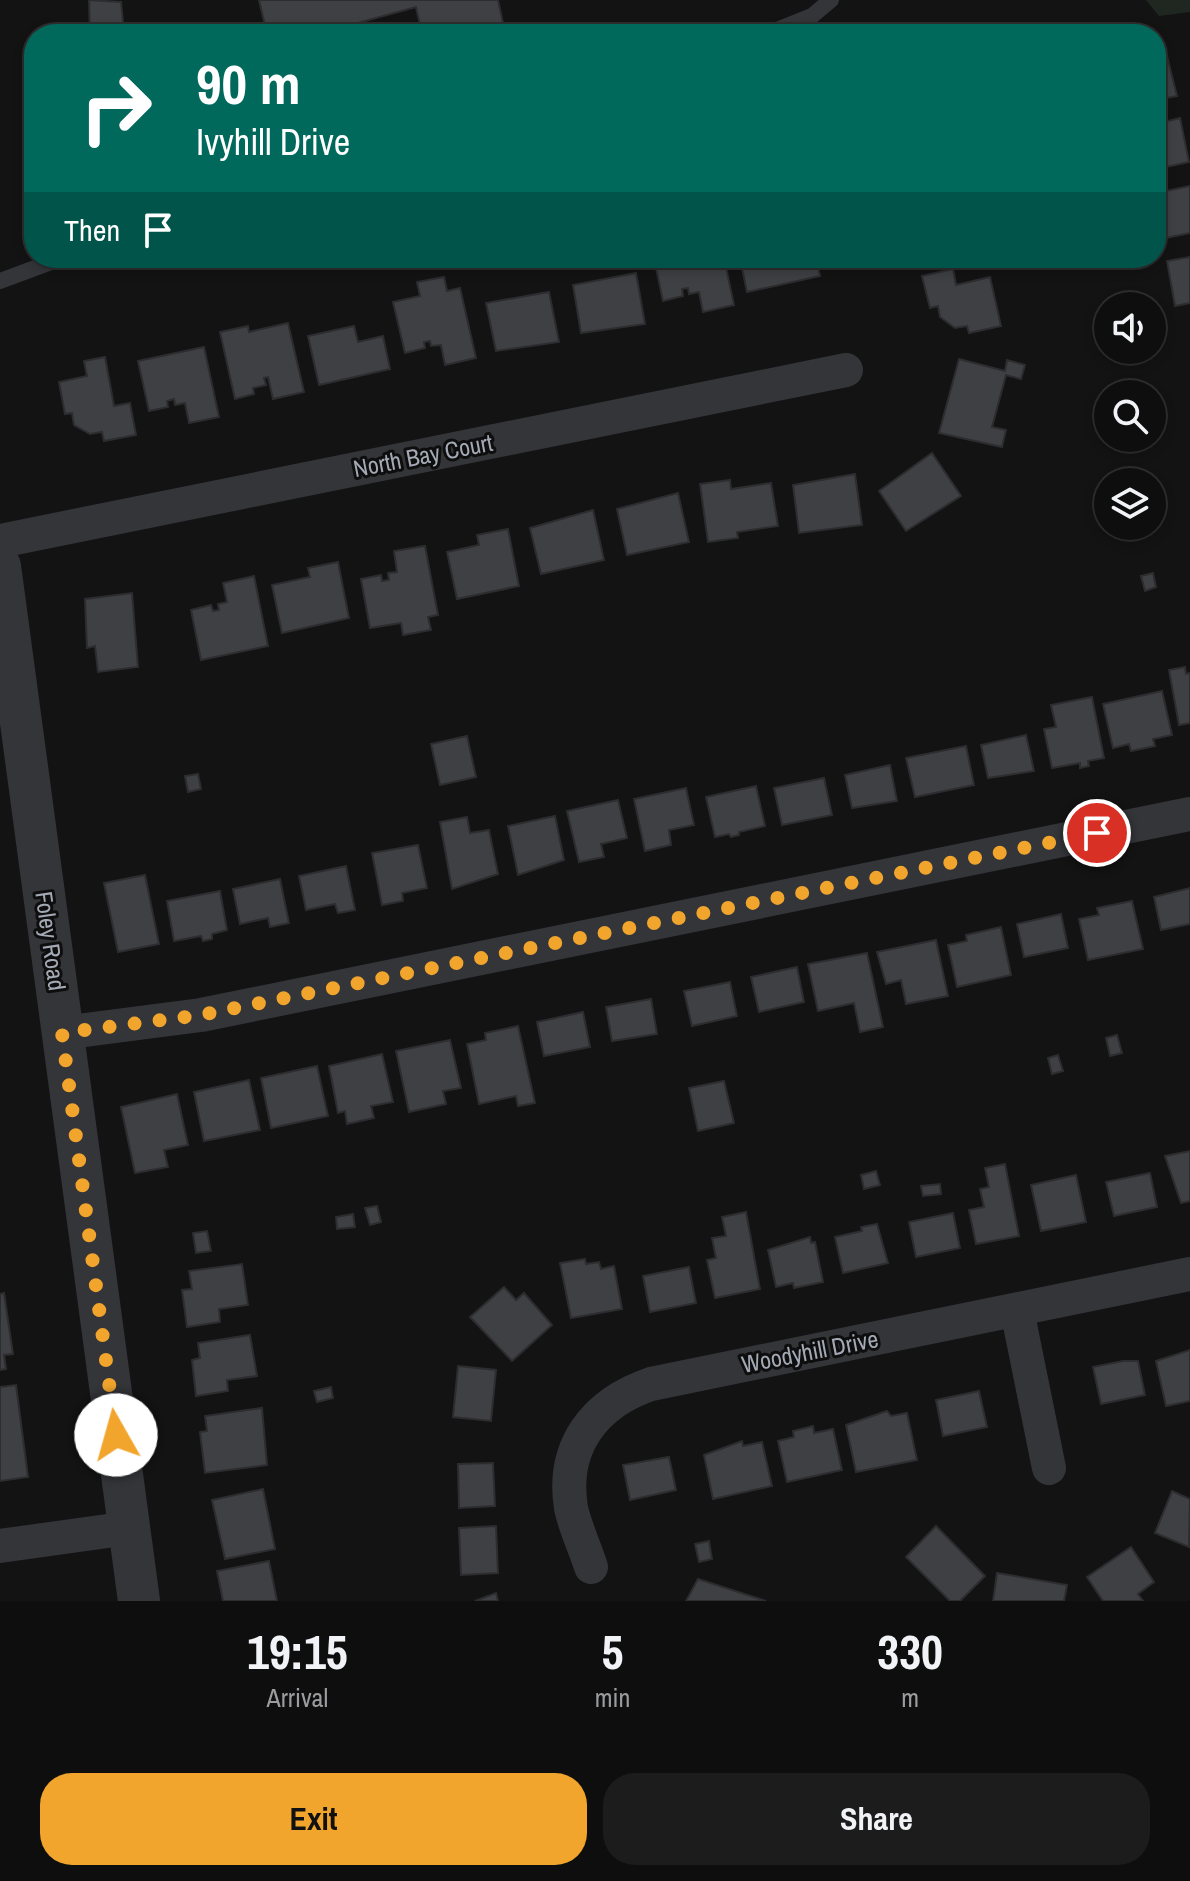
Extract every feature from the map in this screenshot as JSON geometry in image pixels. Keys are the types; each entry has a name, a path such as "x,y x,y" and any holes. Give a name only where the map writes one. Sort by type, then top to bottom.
{"street":[{"name":"North Bay Court","path":"0,541 846,370"},
{"name":"Foley Road","path":"0,566 139,1601"},
{"path":"62,1033 201,1015 1190,814"},
{"name":"Woodyhill Drive","path":"591,1567 571,1508 571,1472 578,1444 592,1420 624,1393 651,1384 1190,1274"},
{"path":"1017,1310 1049,1468"},
{"path":"0,1546 129,1528"}],"lane":[{"path":"792,24 812,16 831,0"},
{"path":"0,281 35,268"}],"shaded area":[{"path":"1146,0 1190,0 1190,12 1159,16"}],"building":[{"path":"89,0 121,2 123,24 90,24"},
{"path":"259,0 498,0 503,23 420,24 416,7 354,24 265,24"},
{"path":"1166,52 1177,96 1166,98"},
{"path":"1180,118 1189,162 1166,167 1166,122"},
{"path":"1190,186 1190,233 1166,238 1166,191"},
{"path":"1190,257 1190,303 1175,306 1167,261"},
{"path":"656,268 726,268 734,305 703,312 699,292 689,294 688,288 682,289 683,296 663,301"},
{"path":"742,268 818,268 820,276 747,292"},
{"path":"953,269 956,285 990,277 1001,326 969,333 967,326 955,328 940,317 938,306 930,308 922,276"},
{"path":"636,273 645,324 581,333 573,285"},
{"path":"444,277 447,291 460,288 476,358 445,365 441,345 431,346 430,341 424,342 425,348 405,353 393,302 420,296 417,282"},
{"path":"549,292 559,342 496,351 486,303"},
{"path":"288,323 304,392 273,399 268,377 264,378 266,385 253,388 254,394 235,399 220,332 248,326 249,332"},
{"path":"354,326 358,342 383,336 390,369 319,385 308,336"},
{"path":"204,347 219,417 189,423 185,403 175,405 174,399 167,401 168,407 149,411 138,361"},
{"path":"105,357 114,406 130,403 136,435 104,441 102,432 90,434 74,425 72,413 65,414 59,382 87,376 84,361"},
{"path":"959,359 1005,371 1007,360 1025,365 1021,379 1006,375 992,427 1006,430 1002,447 939,433"},
{"path":"932,453 961,496 906,531 879,491"},
{"path":"855,474 862,525 799,533 793,485"},
{"path":"730,480 731,489 771,483 778,526 737,532 738,538 708,542 700,484"},
{"path":"678,493 689,542 627,555 617,509"},
{"path":"593,510 604,560 541,574 530,528"},
{"path":"508,529 519,586 457,599 447,552 479,545 477,535"},
{"path":"425,546 438,615 428,617 431,630 403,635 401,623 370,628 361,579 381,575 382,581 389,580 388,573 397,572 394,551"},
{"path":"338,562 349,618 282,633 272,585 310,577 308,568"},
{"path":"1153,573 1156,587 1145,591 1141,576"},
{"path":"254,576 268,646 201,660 191,610 211,605 213,611 219,610 218,604 227,602 223,583"},
{"path":"132,593 138,667 98,672 95,646 87,648 85,599"},
{"path":"1185,667 1186,674 1190,673 1190,723 1179,725 1169,670"},
{"path":"1162,691 1172,735 1153,739 1155,746 1131,751 1129,744 1113,748 1103,704"},
{"path":"1092,697 1104,758 1088,761 1089,766 1080,768 1080,763 1052,768 1044,729 1056,727 1051,705"},
{"path":"1026,735 1034,771 988,778 981,745"},
{"path":"467,736 476,777 440,785 431,744"},
{"path":"966,746 974,785 915,797 906,758"},
{"path":"890,765 897,801 852,808 845,775"},
{"path":"198,774 201,789 188,792 185,776"},
{"path":"824,778 832,815 782,825 774,788"},
{"path":"756,786 765,826 731,837 729,834 715,837 706,797"},
{"path":"686,788 694,825 669,830 671,845 645,851 634,799"},
{"path":"618,800 627,838 601,844 604,857 579,862 567,811"},
{"path":"555,816 564,860 518,875 508,826"},
{"path":"467,817 470,833 489,830 498,874 452,889 440,822"},
{"path":"418,845 427,888 402,893 403,901 382,905 372,853"},
{"path":"346,866 355,910 338,913 335,904 306,910 299,876"},
{"path":"145,875 159,944 118,952 104,883"},
{"path":"280,879 289,923 270,927 268,918 240,924 233,889"},
{"path":"1190,888 1190,924 1161,930 1154,897"},
{"path":"220,891 227,930 212,934 212,939 203,941 201,936 174,941 167,901"},
{"path":"1132,901 1143,949 1088,960 1079,919 1099,915 1097,908"},
{"path":"1061,914 1068,948 1024,957 1017,924"},
{"path":"1001,927 1011,975 957,987 948,945 967,941 966,935"},
{"path":"936,940 948,996 906,1004 901,980 886,984 877,952"},
{"path":"867,953 883,1027 860,1032 854,1003 818,1011 808,964"},
{"path":"797,967 804,1002 759,1012 751,977"},
{"path":"730,982 737,1016 692,1026 684,991"},
{"path":"651,999 657,1034 612,1041 606,1007"},
{"path":"583,1012 590,1047 544,1056 537,1022"},
{"path":"518,1026 535,1103 518,1106 516,1096 479,1104 467,1044 486,1040 485,1033"},
{"path":"1117,1035 1122,1053 1110,1056 1106,1038"},
{"path":"450,1040 461,1088 443,1091 446,1104 409,1112 396,1051"},
{"path":"382,1054 393,1102 371,1106 374,1118 347,1124 345,1111 338,1113 329,1066"},
{"path":"1058,1055 1063,1071 1052,1074 1048,1058"},
{"path":"317,1066 328,1116 271,1128 261,1078"},
{"path":"249,1080 260,1130 204,1141 194,1092"},
{"path":"724,1081 734,1123 698,1131 689,1088"},
{"path":"177,1094 188,1145 164,1150 168,1167 135,1173 121,1107"},
{"path":"1190,1151 1190,1201 1181,1203 1165,1156"},
{"path":"1005,1164 1019,1236 976,1244 969,1210 984,1207 980,1189 989,1187 985,1168"},
{"path":"876,1171 880,1185 864,1189 861,1175"},
{"path":"1150,1173 1157,1207 1114,1216 1106,1182"},
{"path":"1076,1175 1086,1222 1041,1231 1031,1185"},
{"path":"940,1184 941,1194 923,1196 921,1186"},
{"path":"377,1206 381,1222 370,1225 365,1208"},
{"path":"746,1212 760,1289 715,1298 707,1260 716,1258 712,1238 726,1236 722,1217"},
{"path":"953,1213 960,1248 916,1257 909,1222"},
{"path":"353,1214 355,1227 337,1229 336,1217"},
{"path":"877,1224 888,1263 843,1273 835,1237"},
{"path":"207,1231 211,1251 196,1253 193,1233"},
{"path":"810,1237 811,1243 815,1242 823,1282 794,1288 793,1283 776,1287 768,1250"},
{"path":"585,1259 586,1264 599,1262 601,1269 614,1266 622,1309 571,1318 560,1263"},
{"path":"242,1264 248,1305 219,1309 220,1322 187,1327 182,1290 192,1289 189,1271"},
{"path":"689,1267 696,1303 650,1312 643,1276"},
{"path":"504,1287 516,1300 524,1293 552,1325 512,1361 470,1317"},
{"path":"4,1293 13,1354 4,1355 6,1369 0,1370 0,1294"},
{"path":"250,1335 257,1376 227,1380 228,1391 196,1396 192,1360 200,1358 198,1343"},
{"path":"1190,1350 1190,1401 1166,1406 1156,1361"},
{"path":"1138,1361 1145,1395 1101,1404 1093,1367"},
{"path":"458,1366 496,1370 491,1421 453,1417"},
{"path":"16,1385 28,1477 0,1481 0,1387"},
{"path":"331,1387 333,1398 317,1402 314,1391"},
{"path":"979,1391 987,1427 943,1436 936,1400"},
{"path":"262,1408 267,1465 205,1473 200,1432 207,1431 205,1416"},
{"path":"887,1411 891,1416 907,1413 917,1460 856,1472 846,1425"},
{"path":"813,1426 814,1433 833,1429 842,1470 787,1482 778,1441 794,1437 793,1431"},
{"path":"742,1441 743,1446 762,1442 772,1486 713,1499 704,1455"},
{"path":"669,1457 676,1490 630,1500 623,1465"},
{"path":"493,1463 495,1506 459,1508 458,1464"},
{"path":"263,1489 275,1549 225,1559 212,1500"},
{"path":"1172,1491 1190,1499 1189,1547 1155,1533"},
{"path":"496,1526 498,1573 461,1575 459,1528"},
{"path":"936,1526 985,1576 960,1601 950,1601 906,1557"},
{"path":"709,1541 712,1559 699,1562 695,1544"},
{"path":"1131,1547 1154,1582 1138,1594 1143,1601 1103,1601 1087,1577"},
{"path":"269,1561 277,1601 223,1601 217,1571"},
{"path":"997,1573 1067,1585 1064,1601 993,1601"},
{"path":"698,1579 766,1601 686,1601"},
{"path":"496,1593 498,1601 475,1601"}],"route":[{"path":"116,1435 62,1033 201,1015 1097,833"}]}
